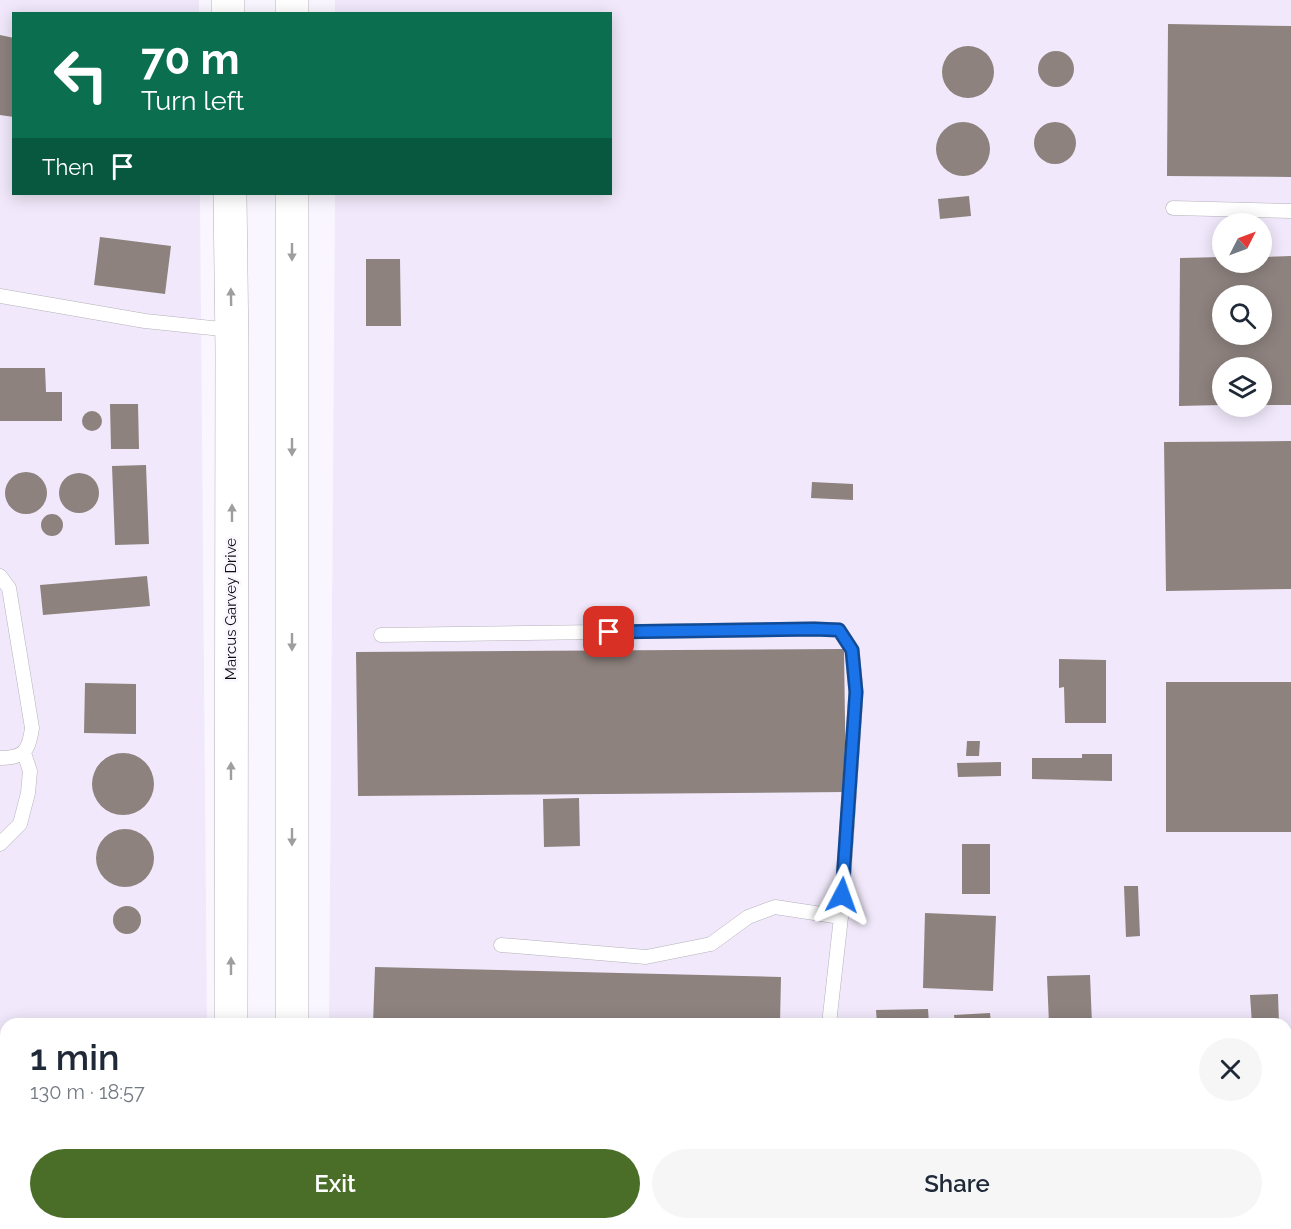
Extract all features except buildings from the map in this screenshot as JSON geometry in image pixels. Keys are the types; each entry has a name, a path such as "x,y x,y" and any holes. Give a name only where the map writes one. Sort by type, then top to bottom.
{"main road":[{"name":"Marcus Garvey Drive","path":"230,195 231,1018"},
{"path":"292,195 292,1018"}],"lane":[{"path":"1173,208 1291,210"},
{"path":"0,296 145,321 231,330"},
{"path":"0,576 9,588 32,728 30,743 24,753 13,758 0,758"},
{"path":"381,635 839,630 852,650 856,692 841,917 830,1018"},
{"path":"0,844 20,824 28,793 30,771 24,753"},
{"path":"501,945 646,957 711,944 748,917 775,907 841,917"}],"shaded area":[{"path":"0,0 199,0 199,12 12,12 12,195 200,195 207,1018 0,1018"},
{"path":"335,0 1291,0 1291,1018 329,1018 335,195 612,195 612,12 335,12"}],"route":[{"path":"609,632 839,630 852,650 856,692 842,895"}]}
